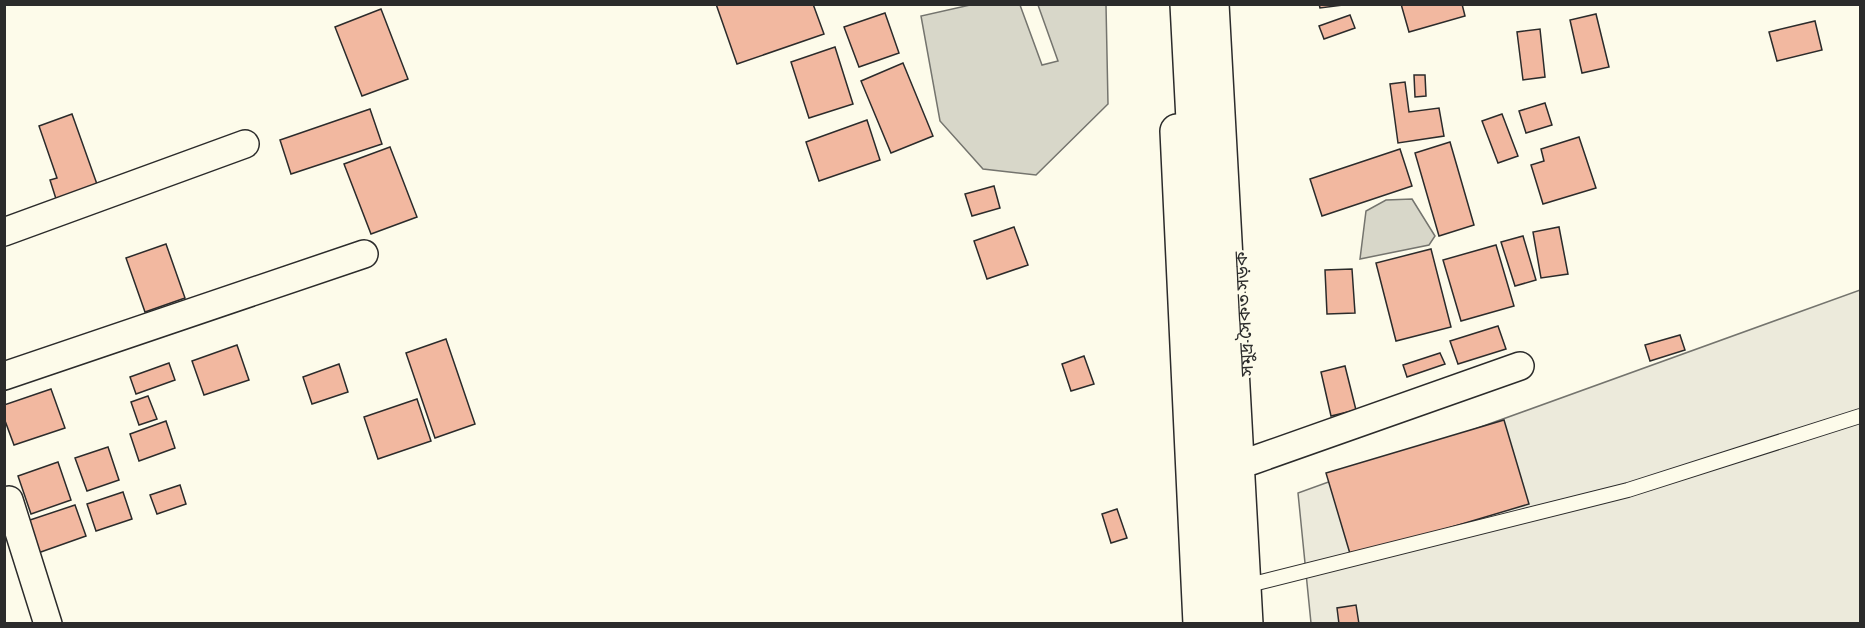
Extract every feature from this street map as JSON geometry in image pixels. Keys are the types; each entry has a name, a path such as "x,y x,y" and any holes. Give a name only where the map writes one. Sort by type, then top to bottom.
{"main road":[{"path":"1171,4 1200,624"},
{"path":"1187,4 1219,624"},
{"path":"1212,4 1246,624"},
{"name":"সমুদ্র সৈকত সড়ক","path":"1227,4 1259,624"}],"street":[{"path":"4,232 245,144"},
{"path":"4,376 364,254"},
{"path":"1251,461 1520,366"},
{"path":"6,495 48,624"}],"lane":[{"path":"1257,583 1628,490 1860,416"}],"shaded area":[{"path":"970,5 1020,5 1042,65 1058,61 1038,5 1106,5 1108,104 1036,175 983,169 940,121 921,16"},
{"path":"1412,199 1435,236 1429,245 1360,259 1366,211 1386,200"},
{"path":"1860,290 1860,623 1311,623 1298,493"}],"building":[{"path":"716,4 813,4 824,34 737,64"},
{"path":"1319,4 1351,4 1320,8"},
{"path":"1401,4 1462,4 1465,16 1409,32"},
{"path":"381,9 408,79 362,96 335,27"},
{"path":"885,13 899,53 859,67 844,27"},
{"path":"1596,14 1609,67 1582,73 1570,20"},
{"path":"1350,15 1355,28 1324,39 1319,26"},
{"path":"1815,21 1822,50 1777,61 1769,32"},
{"path":"1540,29 1545,77 1523,80 1517,32"},
{"path":"835,47 853,104 809,118 791,62"},
{"path":"903,63 933,136 891,153 861,81"},
{"path":"1414,75 1425,75 1426,96 1415,97"},
{"path":"1405,82 1409,112 1439,108 1444,136 1398,143 1390,84"},
{"path":"1545,103 1552,125 1526,133 1519,111"},
{"path":"370,109 382,144 291,174 280,140"},
{"path":"72,114 98,187 57,202 50,180 57,178 39,126"},
{"path":"1502,114 1518,156 1498,163 1482,121"},
{"path":"867,120 880,160 819,181 806,142"},
{"path":"1579,137 1596,188 1543,204 1531,165 1544,161 1541,149"},
{"path":"1450,142 1474,225 1439,236 1415,153"},
{"path":"390,147 417,217 371,234 344,164"},
{"path":"1400,149 1412,186 1322,216 1310,179"},
{"path":"994,186 1000,208 972,216 965,194"},
{"path":"1014,227 1028,265 987,279 974,241"},
{"path":"1559,227 1568,274 1541,278 1533,232"},
{"path":"1523,236 1536,280 1515,286 1501,242"},
{"path":"166,244 185,298 145,312 126,258"},
{"path":"1496,245 1514,306 1461,321 1443,260"},
{"path":"1431,249 1451,327 1396,341 1376,263"},
{"path":"1352,269 1355,313 1327,314 1325,270"},
{"path":"1498,326 1506,349 1458,364 1450,341"},
{"path":"1680,335 1685,350 1650,361 1645,345"},
{"path":"446,339 475,424 435,438 406,353"},
{"path":"237,345 249,380 204,395 192,361"},
{"path":"1440,353 1445,364 1407,377 1403,365"},
{"path":"1084,356 1094,384 1071,391 1062,364"},
{"path":"169,363 175,380 136,394 130,377"},
{"path":"339,364 348,392 312,404 303,377"},
{"path":"1345,366 1356,410 1331,416 1321,372"},
{"path":"51,389 65,428 14,445 4,418 4,405"},
{"path":"148,396 157,419 139,425 131,402"},
{"path":"417,399 431,441 378,459 364,417"},
{"path":"1504,420 1529,504 1351,557 1326,473"},
{"path":"166,421 175,448 139,461 130,434"},
{"path":"108,447 119,480 87,491 75,458"},
{"path":"58,462 71,500 31,514 18,476"},
{"path":"180,485 186,504 157,514 150,495"},
{"path":"123,492 132,519 96,531 87,504"},
{"path":"75,505 86,536 38,553 27,521"},
{"path":"1117,509 1127,538 1111,543 1102,514"},
{"path":"1356,605 1359,624 1339,624 1337,608"}]}
